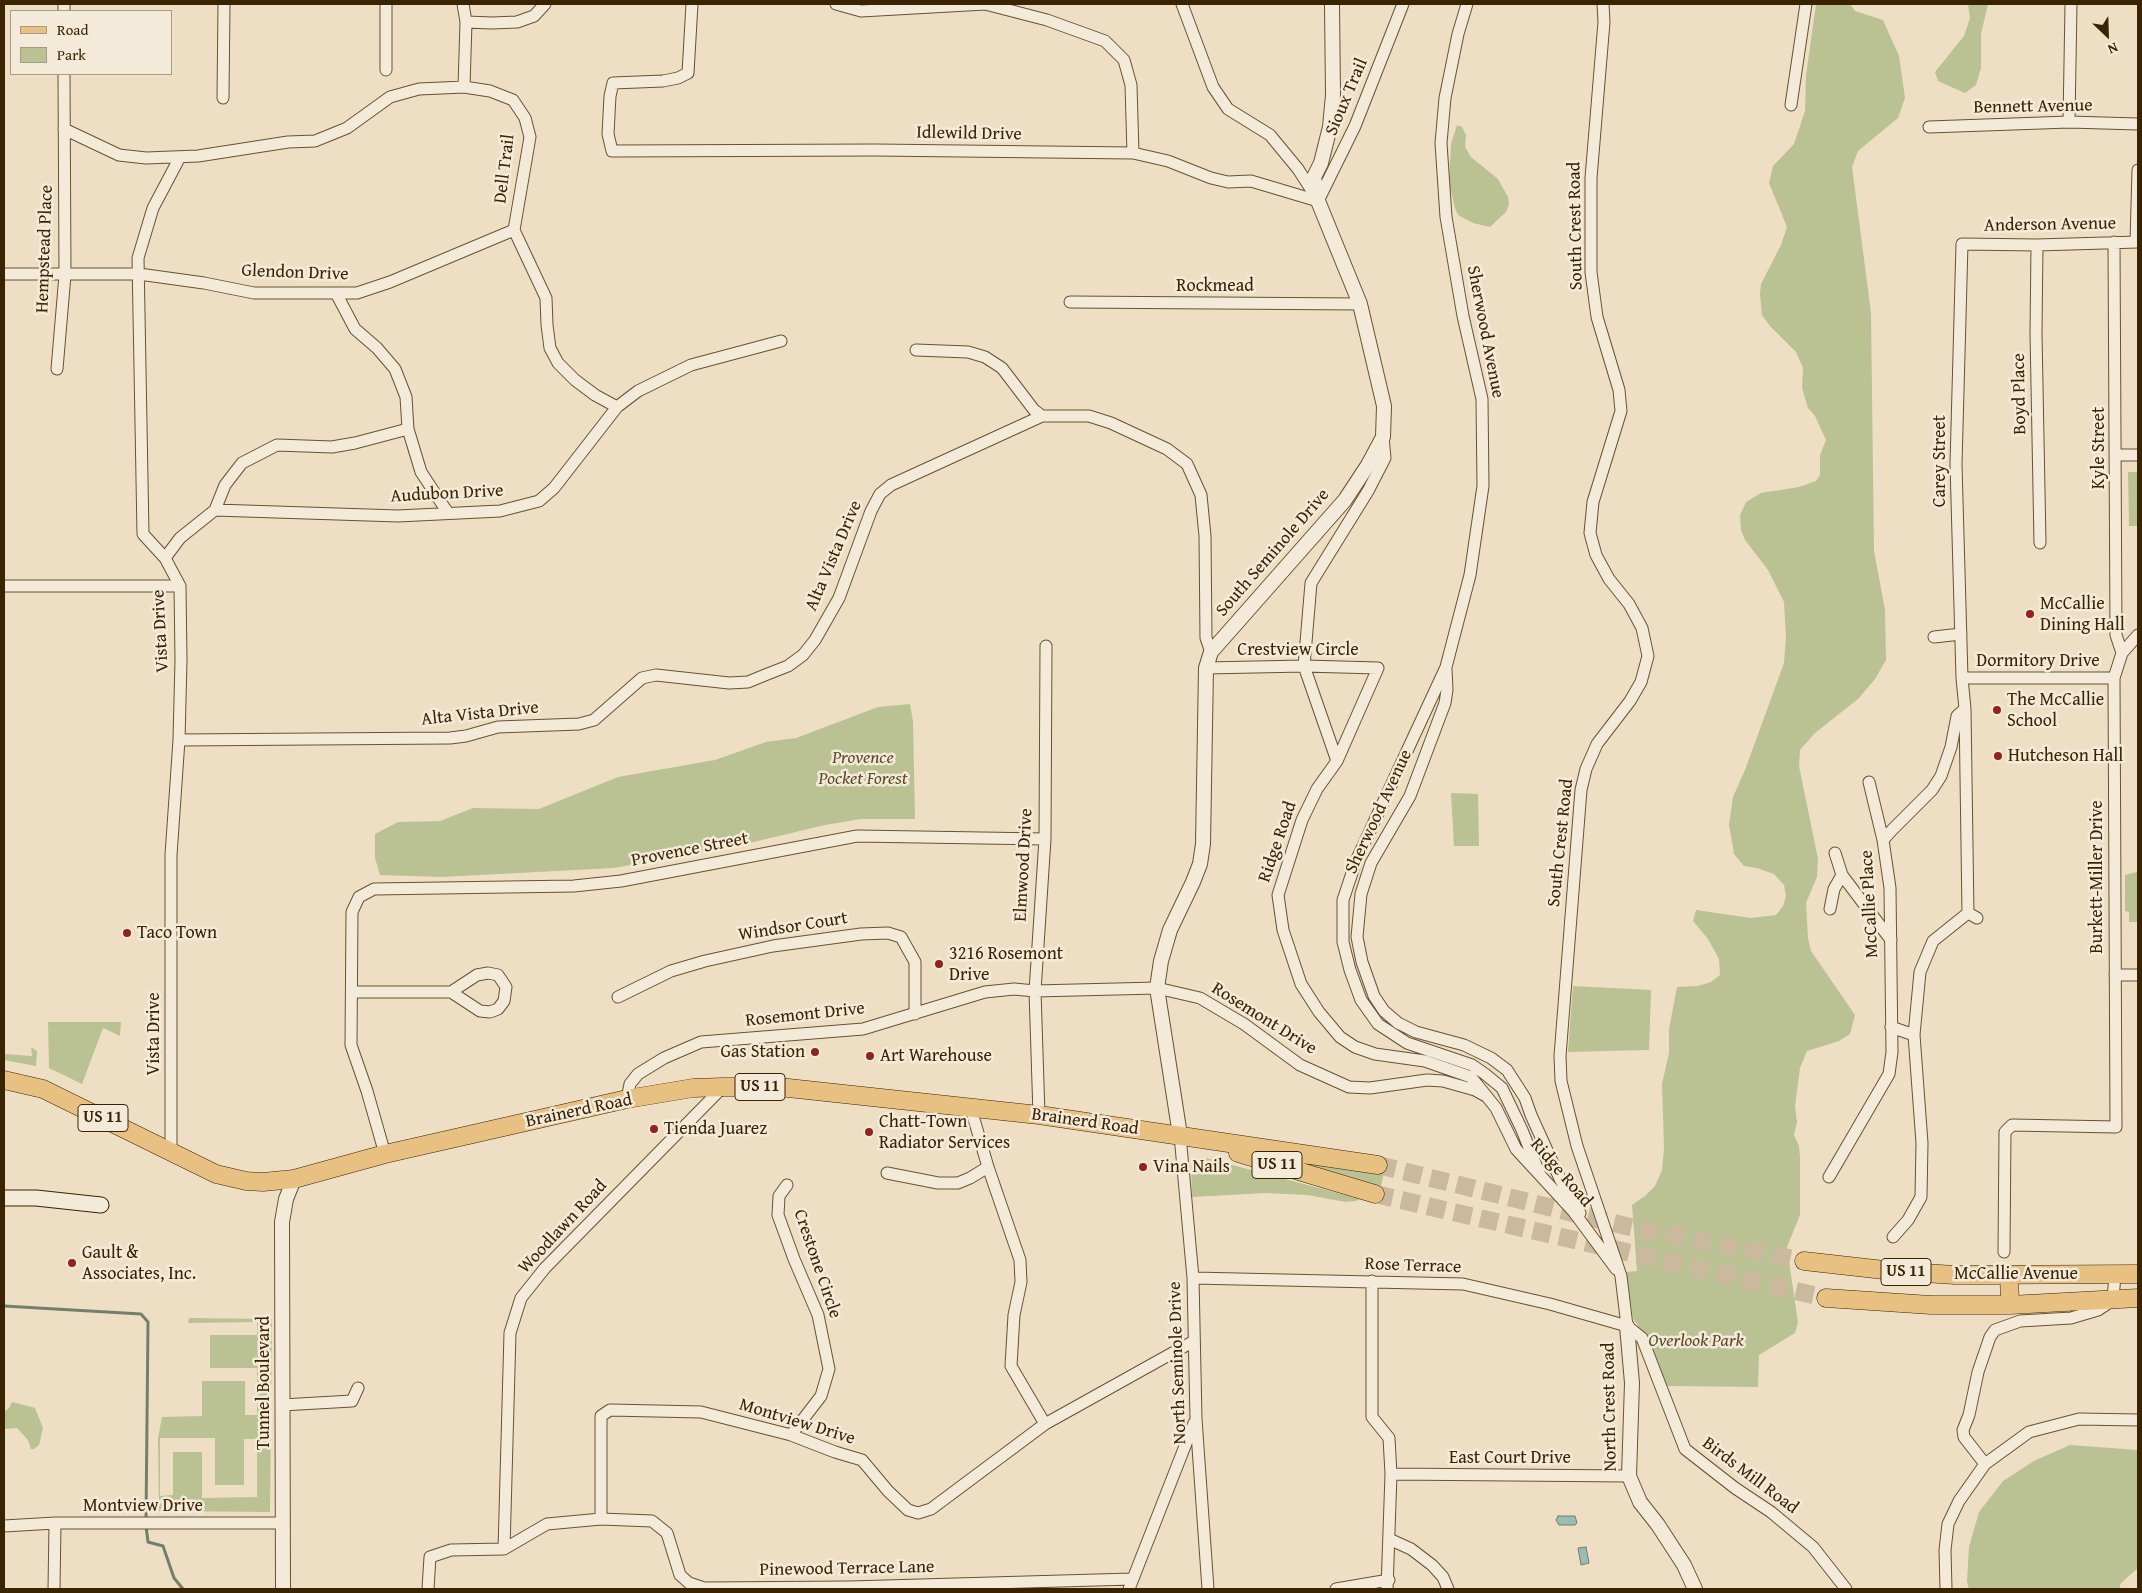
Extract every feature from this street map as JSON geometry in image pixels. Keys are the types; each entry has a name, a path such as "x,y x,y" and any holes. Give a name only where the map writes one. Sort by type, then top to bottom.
{"main road":[{"name":"Brainerd Road","path":"4,1080 42,1088 171,1150 216,1174 246,1181 264,1182 294,1179 385,1154 627,1099 692,1088 723,1087 779,1087 1039,1115 1378,1165"},
{"name":"Brainerd Road","path":"1180,1135 1375,1194"},
{"path":"4,1198 36,1198 101,1204"},
{"name":"McCallie Avenue","path":"1804,1261 1893,1271 1955,1275 2138,1274"},
{"path":"2009,1274 2010,1305"},
{"name":"McCallie Avenue","path":"1826,1298 1931,1305 2010,1305 2138,1298"}],"street":[{"path":"223,98 224,4"},
{"path":"386,4 386,70"},
{"path":"463,4 466,22 464,87"},
{"path":"466,22 517,22 534,16 545,4"},
{"name":"Idlewild Drive","path":"692,4 688,73 678,78 663,81 613,83 610,96 608,134 612,151 875,150 1133,153 1168,161 1211,178 1228,182 1251,181 1318,201"},
{"path":"836,4 861,11 985,4 1047,20 1105,41 1124,60 1131,86 1133,153"},
{"path":"1182,4 1213,87 1228,109 1270,135 1298,169 1318,201"},
{"name":"South Seminole Drive","path":"1180,1135 1156,988 1170,930 1200,864 1203,844 1206,668 1211,652 1345,500 1368,465 1383,437 1384,406 1360,304 1318,201 1314,177 1321,163 1328,136 1333,95 1332,4"},
{"name":"Sioux Trail","path":"1318,201 1355,126 1403,4"},
{"name":"Sherwood Avenue","path":"1467,4 1458,34 1445,98 1441,142 1446,217 1463,316 1482,399 1484,486 1470,575 1446,667 1370,828 1346,888 1343,900 1344,942 1346,956 1361,1000 1378,1024 1407,1043 1472,1065 1502,1088 1510,1101 1540,1175"},
{"name":"South Crest Road","path":"1602,4 1604,22 1591,178 1591,272 1598,317 1619,390 1621,411 1593,502 1590,533 1596,554 1609,579 1629,604 1642,628 1648,656 1637,688 1597,744 1586,769 1581,790 1560,1056 1561,1081 1577,1146 1621,1276 1627,1326"},
{"path":"1791,105 1806,4"},
{"path":"2069,122 2071,4"},
{"path":"64,75 64,129 119,154 146,158 180,157"},
{"name":"Dell Trail","path":"180,157 288,142 315,141 347,128 390,97 419,89 464,87 490,91 513,100 525,118 530,137 514,230 546,298 550,348 558,363 595,395 617,407"},
{"name":"Bennett Avenue","path":"1929,127 2069,122 2138,124"},
{"name":"Hempstead Place","path":"57,369 65,275 64,129"},
{"name":"Vista Drive","path":"171,1150 171,854 179,740 180,586 165,558 143,534 140,274 138,258 153,208 180,157"},
{"path":"2137,242 2138,170"},
{"name":"Glendon Drive","path":"4,274 140,274 204,283 254,293 357,293 390,282 514,230"},
{"name":"Kyle Street","path":"2114,242 2116,635 2122,653"},
{"name":"Anderson Avenue","path":"1962,244 2037,245 2137,242"},
{"name":"Carey Street","path":"1962,244 1956,464 1962,678"},
{"name":"Boyd Place","path":"2037,245 2036,333 2040,542"},
{"path":"336,293 355,329 396,369 406,397 408,429 421,472 448,513"},
{"name":"Rockmead","path":"1070,302 1360,304"},
{"name":"Audubon Drive","path":"215,510 398,516 500,511 539,501 554,488 617,407 638,391 691,365 781,342"},
{"path":"916,350 968,352 985,357 1002,368 1034,410 1042,416"},
{"name":"Alta Vista Drive","path":"179,740 450,738 466,736 498,727 578,724 594,720 642,678 656,675 730,683 748,682 788,666 804,655 815,640 839,598 870,511 880,494 891,485 1042,416 1089,416 1111,423 1167,449 1187,464 1201,494 1205,536 1206,638 1211,652"},
{"path":"165,558 180,538 215,510 224,485 242,463 277,445 332,447 408,429"},
{"path":"1337,761 1304,666 1311,583 1368,491 1385,458 1383,437"},
{"path":"2116,455 2138,455"},
{"path":"4,586 180,586"},
{"path":"1934,637 1960,634"},
{"name":"Burkett-Miller Drive","path":"2004,1252 2005,1132 2012,1125 2116,1127 2114,678 2122,653 2138,635"},
{"name":"Elmwood Drive","path":"1039,1115 1035,991 1045,840 1046,646"},
{"name":"Crestview Circle","path":"1206,668 1304,666 1378,668 1337,761"},
{"name":"Sherwood Avenue","path":"1446,667 1447,690 1445,703 1410,796 1370,863 1361,894 1357,937 1362,962 1374,996 1384,1011 1398,1023 1416,1032 1464,1045 1491,1058 1507,1070 1525,1098 1560,1179 1575,1203 1588,1231"},
{"path":"1893,1238 1908,1220 1921,1197 1922,1144 1914,1035 1920,972 1933,941 1973,915 1965,709 1962,678"},
{"name":"Dormitory Drive","path":"1962,678 2114,678"},
{"path":"1884,840 1932,790 1941,776 1951,748 1957,716 1965,709"},
{"name":"Ridge Road","path":"1337,761 1317,789 1302,820 1278,895 1283,930 1301,984 1319,1012 1340,1037 1355,1047 1375,1054 1425,1061 1471,1077 1505,1123 1516,1149 1573,1211 1621,1276"},
{"name":"McCallie Place","path":"1829,1177 1889,1074 1892,1052 1890,888 1884,840 1869,782"},
{"name":"Provence Street","path":"353,992 352,912 360,897 374,889 574,886 621,882 857,836 1045,840"},
{"path":"1835,853 1842,875 1891,940"},
{"path":"1830,909 1834,889 1842,875"},
{"name":"Windsor Court","path":"618,997 671,971 705,961 773,946 861,934 888,933 901,937 915,962 915,1014"},
{"path":"385,1154 367,1091 351,1045 353,992 451,992 477,975 488,972 498,976 506,987 504,1002 498,1009 490,1012 480,1011 451,992"},
{"path":"2115,975 2138,975"},
{"name":"Rosemont Drive","path":"627,1099 630,1084 638,1074 664,1058 701,1042 863,1029 979,993 1014,989 1035,991 1156,988 1200,998 1244,1024 1300,1065 1349,1087 1370,1088 1427,1080 1443,1081 1475,1090 1487,1097"},
{"path":"1891,1027 1914,1035"},
{"name":"Woodlawn Road","path":"504,1549 510,1333 521,1298 545,1268 723,1087"},
{"path":"971,1109 988,1167 1020,1260 1022,1282 1014,1315 1011,1366 1045,1424"},
{"name":"North Seminole Drive","path":"1180,1135 1193,1278 1196,1420 1208,1589"},
{"path":"886,1173 938,1183 958,1183 988,1167"},
{"name":"Tunnel Boulevard","path":"283,1589 282,1405 284,1314 282,1222 286,1199 294,1179"},
{"name":"Crestone Circle","path":"788,1185 779,1196 778,1215 818,1315 829,1369 821,1396 791,1435"},
{"path":"1985,1464 1964,1437 1963,1430 1969,1415 1978,1372 1990,1337 1995,1330 2020,1320 2071,1318 2098,1310 2113,1300 2115,1274"},
{"name":"Rose Terrace","path":"1193,1278 1464,1284 1550,1304 1627,1326"},
{"path":"1336,1589 1388,1585 1391,1474 1389,1438 1372,1417 1372,1281"},
{"name":"North Crest Road","path":"1627,1326 1632,1383 1629,1476 1640,1502 1684,1565 1695,1589"},
{"name":"Birds Mill Road","path":"1627,1326 1642,1338 1685,1449 1735,1488 1771,1512 1813,1547 1846,1589"},
{"name":"Montview Drive","path":"602,1519 601,1416 610,1410 700,1412 791,1435 862,1460 888,1491 908,1510 918,1513 931,1509 1045,1424 1194,1342"},
{"path":"282,1405 352,1401 358,1388"},
{"path":"1946,1589 1945,1550 1948,1524 1959,1501 1985,1464 2029,1432 2079,1418 2138,1420"},
{"path":"1130,1584 1196,1420"},
{"name":"East Court Drive","path":"1391,1474 1629,1476"},
{"path":"428,1589 430,1557 451,1550 504,1549 546,1524 602,1519"},
{"name":"Pinewood Terrace Lane","path":"602,1519 652,1521 667,1533 680,1575 689,1583 704,1588 1130,1584"},
{"path":"54,1589 55,1523"},
{"name":"Montview Drive","path":"4,1526 55,1523 283,1523"},
{"path":"1389,1539 1412,1549 1432,1565 1443,1577 1448,1589"}],"green space":[{"name":"Overlook Park","path":"1816,4 1850,4 1855,11 1883,20 1899,56 1905,98 1898,118 1858,151 1852,167 1871,313 1874,551 1885,610 1886,660 1875,679 1858,699 1815,733 1800,750 1799,766 1818,859 1817,877 1806,903 1808,938 1811,951 1855,1015 1850,1034 1839,1041 1807,1051 1800,1068 1795,1106 1797,1122 1794,1135 1799,1146 1800,1157 1800,1215 1787,1247 1798,1323 1795,1333 1759,1355 1758,1387 1667,1386 1650,1345 1633,1318 1626,1272 1637,1271 1632,1205 1655,1186 1662,1170 1664,1148 1662,1084 1669,1053 1669,1029 1677,987 1698,986 1711,982 1720,975 1719,959 1708,939 1693,921 1696,910 1751,918 1776,915 1783,906 1786,896 1784,885 1774,874 1744,866 1734,854 1729,825 1733,797 1745,770 1784,663 1786,637 1784,602 1768,570 1745,540 1741,530 1740,515 1746,502 1761,493 1799,487 1816,481 1820,475 1820,455 1826,440 1815,416 1808,408 1802,388 1803,368 1796,352 1770,326 1762,315 1760,294 1761,284 1781,245 1787,227 1769,183 1773,166 1794,144 1805,111 1806,76"},
{"path":"1968,4 1988,4 1981,34 1981,68 1976,85 1965,93 1938,81 1935,72 1964,36 1970,18"},
{"path":"1457,125 1462,127 1466,135 1465,147 1471,157 1498,179 1508,197 1509,204 1506,212 1490,227 1473,223 1458,215 1455,208 1449,182 1451,144"},
{"path":"2128,472 2138,472 2138,526 2129,526"},
{"name":"Provence Pocket Forest","path":"910,704 913,721 915,819 861,819 825,825 737,846 614,868 441,877 380,875 375,858 375,834 398,822 440,821 473,808 539,809 618,777 715,760 766,742 796,738 878,707"},
{"path":"1451,793 1478,794 1479,846 1454,846"},
{"path":"2137,860 2138,922 2129,922 2129,912 2125,911 2125,875 2137,872"},
{"path":"1573,986 1651,990 1649,1050 1568,1052"},
{"path":"48,1022 121,1022 120,1036 103,1028 82,1084 49,1068"},
{"path":"31,1047 37,1051 36,1066 4,1060 4,1054 32,1056"},
{"path":"1202,1157 1360,1199 1346,1202 1307,1195 1266,1193 1192,1197 1191,1166 1195,1159"},
{"path":"1307,1162 1360,1167 1384,1173 1381,1186 1367,1184 1307,1165"},
{"path":"189,1318 272,1319 270,1512 159,1511 158,1438 162,1417 202,1416 202,1381 245,1381 245,1415 257,1415 257,1368 210,1368 210,1335 257,1335 257,1322 188,1323","holes":["160,1438 215,1438 215,1485 244,1485 244,1439 257,1439 257,1497 202,1498 202,1452 173,1452 173,1495 160,1496"]},
{"path":"12,1402 35,1408 43,1428 39,1445 34,1449 31,1449 28,1440 17,1428 4,1429 4,1412"},
{"path":"2070,1445 2138,1450 2138,1568 2121,1583 2119,1589 1969,1589 1967,1581 1969,1547 1979,1512 2003,1481 2034,1461"}],"water":[{"path":"1558,1516 1575,1516 1577,1523 1575,1525 1559,1525 1556,1520"},
{"path":"1586,1547 1589,1563 1581,1565 1578,1548"}],"waterway":[{"path":"4,1306 141,1314 148,1322 146,1520"},
{"path":"146,1526 148,1542 163,1546 174,1578 183,1589"}],"tunnel":[{"path":"1378,1165 1630,1227 1804,1261"},
{"path":"1375,1194 1826,1298"}],"place":[{"name":"McCallie Dining Hall","path":"2030,614"},
{"name":"The McCallie School","path":"1997,710"},
{"name":"Hutcheson Hall","path":"1998,756"},
{"name":"Taco Town","path":"127,933"},
{"name":"3216 Rosemont Drive","path":"939,964"},
{"name":"Gas Station","path":"815,1052"},
{"name":"Art Warehouse","path":"870,1056"},
{"name":"Tienda Juarez","path":"654,1129"},
{"name":"Chatt-Town Radiator Services","path":"869,1132"},
{"name":"Vina Nails","path":"1143,1167"},
{"name":"Gault & Associates, Inc.","path":"72,1263"}]}
